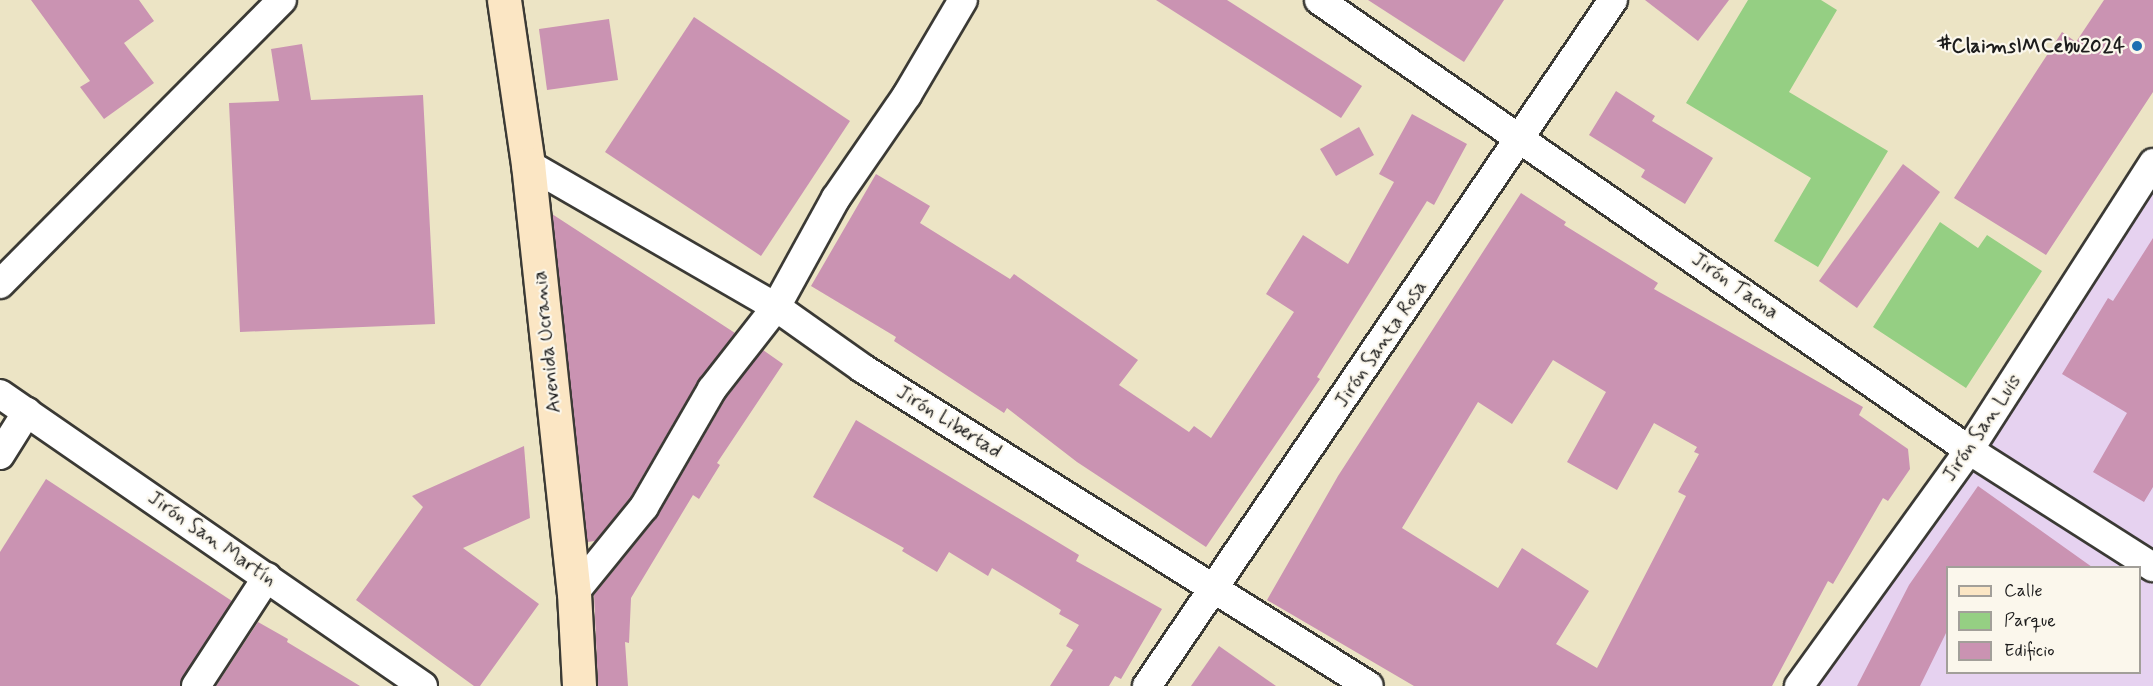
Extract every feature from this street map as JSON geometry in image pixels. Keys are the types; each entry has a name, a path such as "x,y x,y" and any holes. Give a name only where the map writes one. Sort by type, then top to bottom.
{"main road":[{"name":"Avenida Ucrania","path":"504,0 528,164 574,593 579,686"}],"street":[{"path":"0,284 282,0"},
{"path":"574,593 644,507 712,389 776,307 836,198 908,95 963,0"},
{"name":"Jirón Tacna","path":"1319,0 1521,137 1969,450 2153,567"},
{"name":"Jirón Santa Rosa","path":"1147,686 1613,0"},
{"name":"Jirón San Luis","path":"1799,686 1969,450 2153,163"},
{"name":"Jirón Libertad","path":"528,164 776,307 862,368 1369,686"},
{"name":"Jirón San Martín","path":"0,394 423,686"},
{"path":"0,455 27,412"},
{"path":"196,686 267,577"}],"shaded area":[{"path":"2153,158 2153,686 1792,686"}],"green space":[{"path":"1748,0 1821,0 1837,10 1789,92 1888,151 1818,267 1774,241 1811,178 1686,103"},
{"path":"1940,222 1978,248 1987,235 2042,271 1966,388 1873,327"}],"building":[{"path":"31,0 139,0 154,21 124,43 154,83 104,119 80,87 90,81"},
{"path":"1156,0 1227,0 1362,86 1341,118"},
{"path":"1368,0 1504,0 1464,62"},
{"path":"1645,0 1729,0 1698,41"},
{"path":"2104,0 2153,0 2153,92 2046,255 1954,198 2062,32 2076,42"},
{"path":"694,17 850,121 761,256 605,152"},
{"path":"609,19 618,80 547,90 539,29"},
{"path":"302,44 311,100 423,95 435,324 240,332 229,103 279,101 271,49"},
{"path":"1616,91 1655,116 1652,121 1713,158 1685,204 1641,177 1645,170 1589,135"},
{"path":"1412,114 1467,144 1434,205 1427,201 1317,377 1320,379 1206,547 1077,462 1007,408 1004,413 894,341 896,337 811,286 876,174 930,206 920,223 1010,279 1014,274 1138,360 1119,385 1189,432 1194,426 1211,438 1294,312 1266,294 1303,235 1348,264 1394,182 1379,174"},
{"path":"1359,127 1374,155 1336,176 1320,149"},
{"path":"1903,164 1940,192 1857,308 1819,281"},
{"path":"1521,193 1566,222 1564,225 1658,283 1654,289 1863,407 1859,415 1908,449 1910,469 1888,501 1883,498 1833,584 1828,581 1772,686 1414,686 1267,600 1338,476","holes":["1553,360 1606,392 1567,462 1617,490 1654,423 1697,447 1694,452 1699,454 1678,492 1686,496 1597,668 1556,644 1589,591 1522,548 1498,588 1402,528 1478,402 1512,424"]},
{"path":"552,214 735,333 698,381 630,498 595,541 587,542"},
{"path":"2153,238 2153,487 2144,502 2093,472 2127,413 2062,374 2108,298 2113,301"},
{"path":"763,350 783,364 717,463 720,465 699,499 693,495 631,598 629,643 625,642 628,686 598,686 594,595 657,517 726,398"},
{"path":"856,420 1079,555 1076,561 1162,609 1121,679 1115,676 1109,686 1050,686 1073,650 1066,646 1079,625 1059,614 1061,610 992,568 988,576 949,552 937,572 902,551 904,548 813,497"},
{"path":"524,446 530,518 463,548 539,604 480,686 474,686 356,600 423,507 412,496"},
{"path":"46,479 232,601 180,686 0,686 0,552"},
{"path":"1978,486 2091,566 1946,566 1946,633 1920,686 1857,686 1909,585"},
{"path":"258,622 288,639 287,642 360,686 216,686"},
{"path":"1219,646 1276,686 1191,686"}],"place":[{"name":"#ClaimsIMCebu2024","path":"2137,46"}]}
